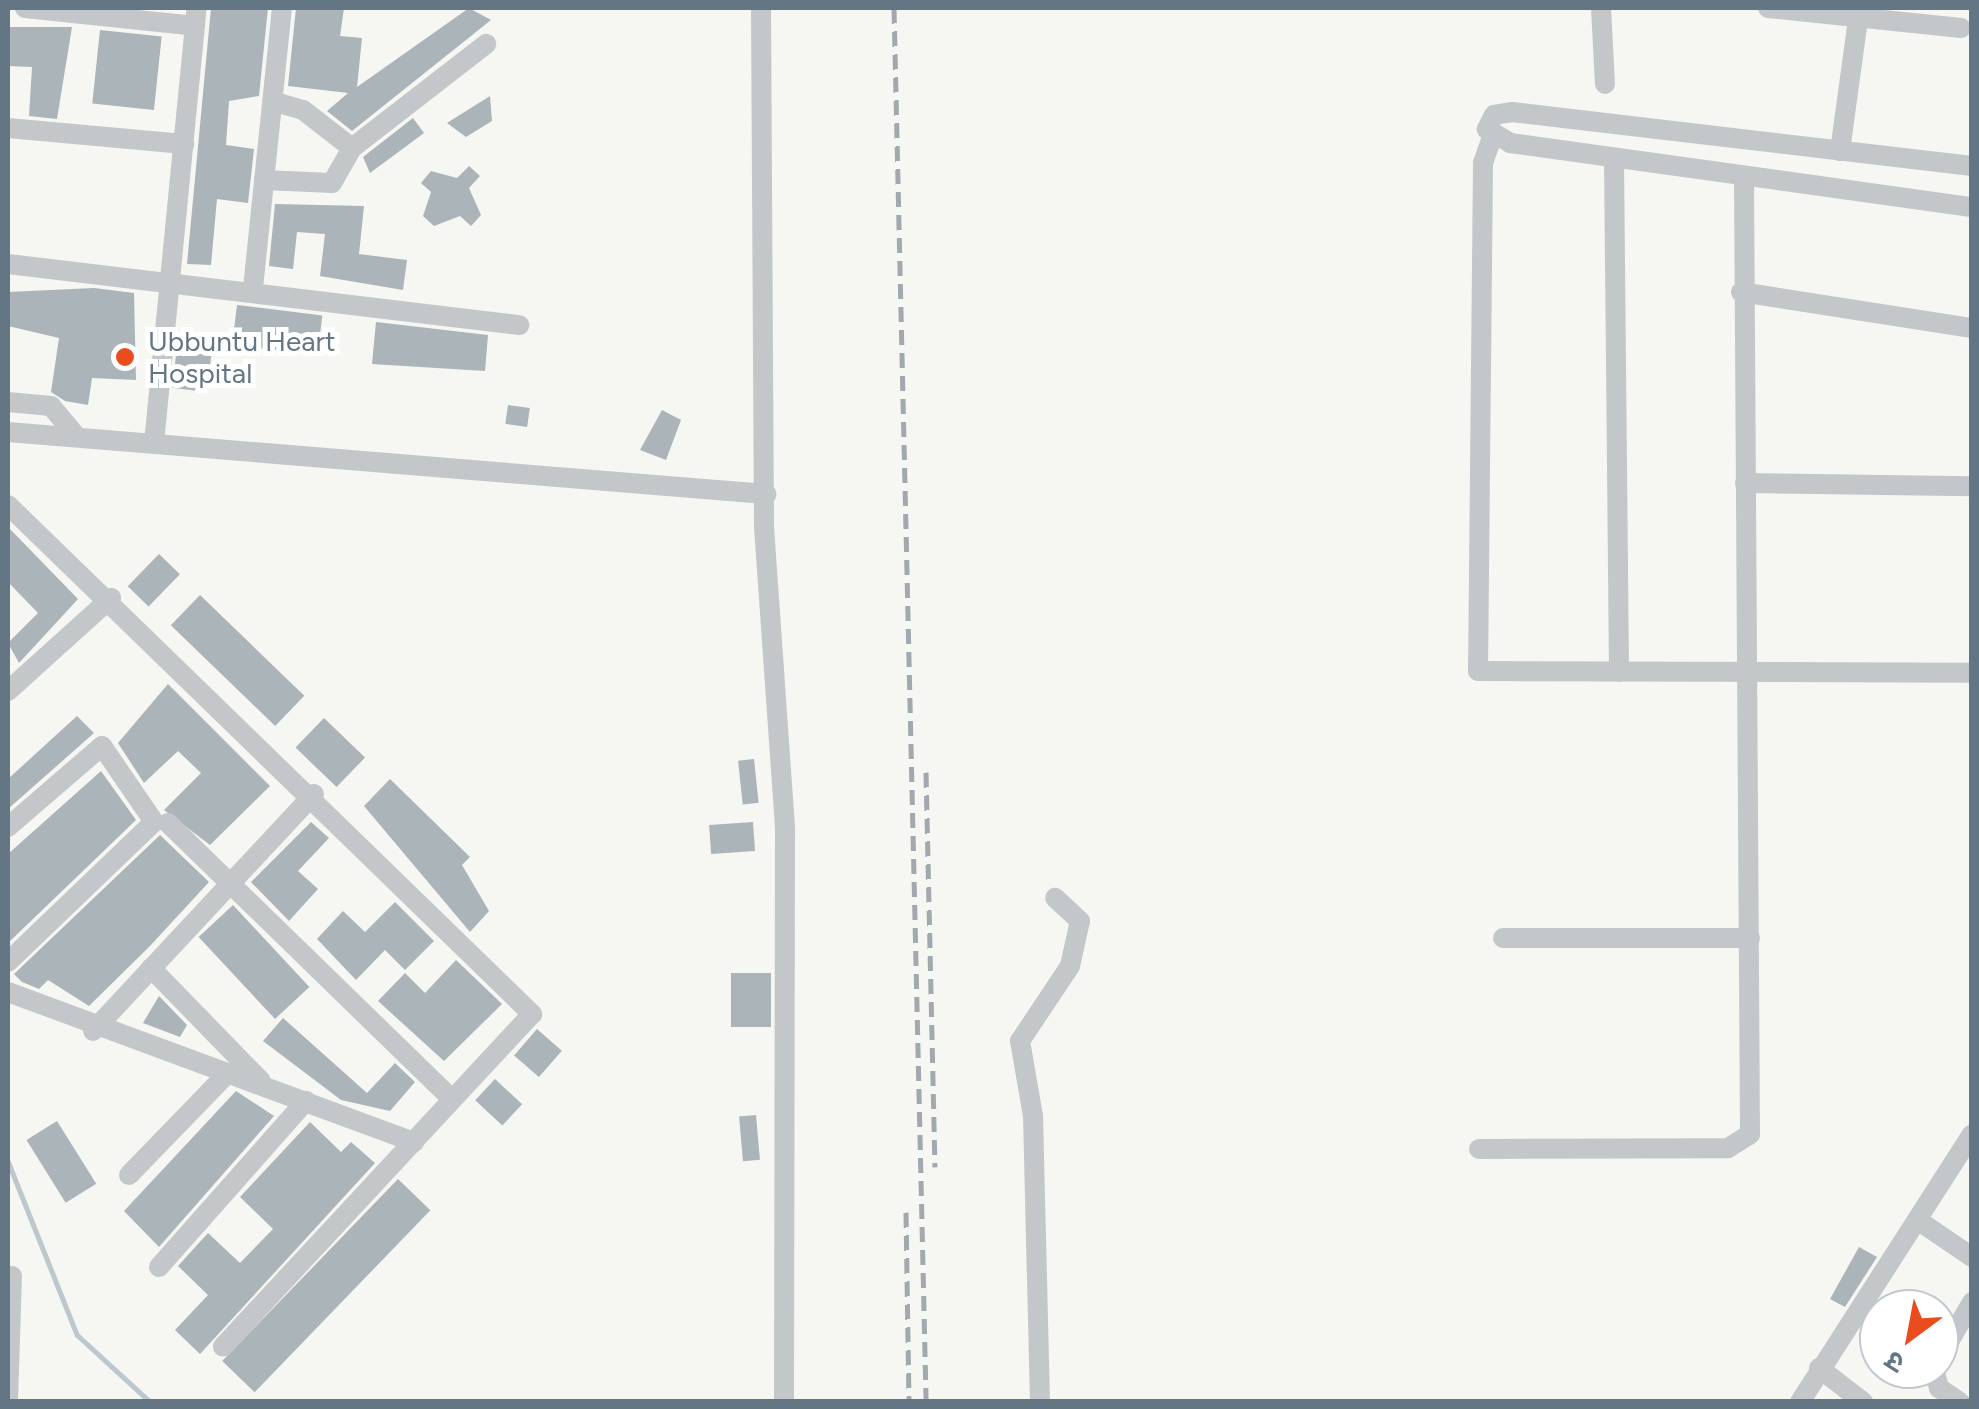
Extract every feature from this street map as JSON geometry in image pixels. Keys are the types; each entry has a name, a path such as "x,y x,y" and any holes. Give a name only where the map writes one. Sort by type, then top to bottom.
{"street":[{"path":"26,8 196,17 154,443"},
{"path":"252,288 282,8"},
{"path":"762,8 766,494 785,830 784,1402"},
{"path":"1601,8 1605,84"},
{"path":"1768,8 1858,18 1965,22"},
{"path":"1840,151 1858,18"},
{"path":"264,180 332,183 352,148 486,44"},
{"path":"272,102 303,110 352,148"},
{"path":"1972,166 1512,112 1488,122 1492,137 1483,163 1478,672 1972,673"},
{"path":"8,128 184,144"},
{"path":"1492,137 1614,158 1972,207"},
{"path":"1614,158 1619,672"},
{"path":"1479,1148 1746,1141 1750,672 1741,292 1744,176"},
{"path":"8,264 252,288 519,325"},
{"path":"1741,292 1972,328"},
{"path":"8,402 51,406 76,437"},
{"path":"8,432 766,494"},
{"path":"1745,483 1972,486"},
{"path":"8,506 314,794 532,1014 223,1346"},
{"path":"12,678 110,598"},
{"path":"8,827 102,746 154,822 8,962"},
{"path":"93,1030 314,794"},
{"path":"168,823 452,1099"},
{"path":"1040,1402 1033,1116 1020,1040 1070,966 1080,920 1055,898"},
{"path":"1503,938 1750,938"},
{"path":"151,968 263,1084"},
{"path":"8,992 93,1030 263,1084 414,1142"},
{"path":"129,1175 228,1073"},
{"path":"159,1266 306,1102"},
{"path":"1800,1402 1969,1144"},
{"path":"1919,1221 1972,1257"},
{"path":"8,1402 12,1276"},
{"path":"1959,1324 1972,1302"},
{"path":"1820,1368 1863,1402"}],"building":[{"path":"211,8 268,8 259,96 229,101 226,145 254,149 248,203 217,199 211,265 187,264"},
{"path":"296,8 344,8 340,36 362,38 357,87 469,8 491,20 352,131 327,111 348,93 288,86"},
{"path":"8,27 72,27 57,119 29,116 32,67 8,66"},
{"path":"100,30 162,36 154,110 92,104"},
{"path":"490,96 492,121 466,137 447,123"},
{"path":"413,118 424,133 370,173 363,157"},
{"path":"469,166 480,176 469,188 481,215 471,226 460,216 434,226 423,216 431,192 421,183 431,171 457,178"},
{"path":"275,204 364,206 359,254 407,260 403,290 320,276 325,234 297,232 293,269 269,266"},
{"path":"94,288 134,293 136,380 92,378 88,405 65,401 51,392 59,338 8,326 8,292"},
{"path":"237,305 322,315 317,355 232,345"},
{"path":"376,322 488,335 485,371 372,364"},
{"path":"178,339 213,343 207,392 172,388"},
{"path":"508,405 530,408 527,427 505,424"},
{"path":"662,410 681,420 666,460 640,450"},
{"path":"8,527 78,599 19,663 8,643 38,613 8,582"},
{"path":"159,554 180,574 149,607 128,586"},
{"path":"200,595 304,696 275,726 171,625"},
{"path":"168,684 270,786 210,845 164,810 201,773 178,751 144,783 118,743"},
{"path":"77,716 94,733 8,809 8,779"},
{"path":"324,718 365,758 337,787 296,747"},
{"path":"754,759 759,803 743,804 738,761"},
{"path":"101,771 136,820 8,943 8,854"},
{"path":"390,779 470,857 462,865 489,911 470,932 364,806"},
{"path":"311,822 329,838 298,871 318,889 289,921 251,882"},
{"path":"753,822 755,851 711,854 709,825"},
{"path":"160,835 209,882 150,946 89,1006 48,980 39,989 22,982 14,974"},
{"path":"395,902 434,941 405,970 385,950 356,980 317,939 343,911 365,932"},
{"path":"233,905 309,987 275,1019 199,937"},
{"path":"456,960 502,1004 444,1061 378,1001 405,973 425,993"},
{"path":"731,973 771,973 771,1027 731,1027"},
{"path":"159,996 187,1025 180,1037 143,1023"},
{"path":"283,1018 367,1093 395,1063 415,1082 390,1111 341,1100 263,1041"},
{"path":"537,1029 562,1051 539,1077 514,1055"},
{"path":"495,1079 522,1104 502,1125 475,1100"},
{"path":"236,1091 274,1116 159,1247 124,1211"},
{"path":"756,1115 760,1160 743,1161 739,1116"},
{"path":"57,1121 96,1184 66,1203 26,1140"},
{"path":"310,1122 341,1152 351,1142 375,1163 200,1354 175,1330 208,1295 178,1266 208,1233 240,1263 273,1229 240,1197"},
{"path":"398,1179 430,1210 255,1392 222,1361"},
{"path":"1859,1247 1877,1257 1845,1307 1830,1299"}],"waterway":[{"path":"8,1162 77,1335 150,1402"}],"railway":[{"path":"894,8 926,1402"},
{"path":"926,772 935,1167"},
{"path":"906,1212 909,1402"}],"place":[{"name":"Ubbuntu Heart Hospital","path":"125,357"}]}
